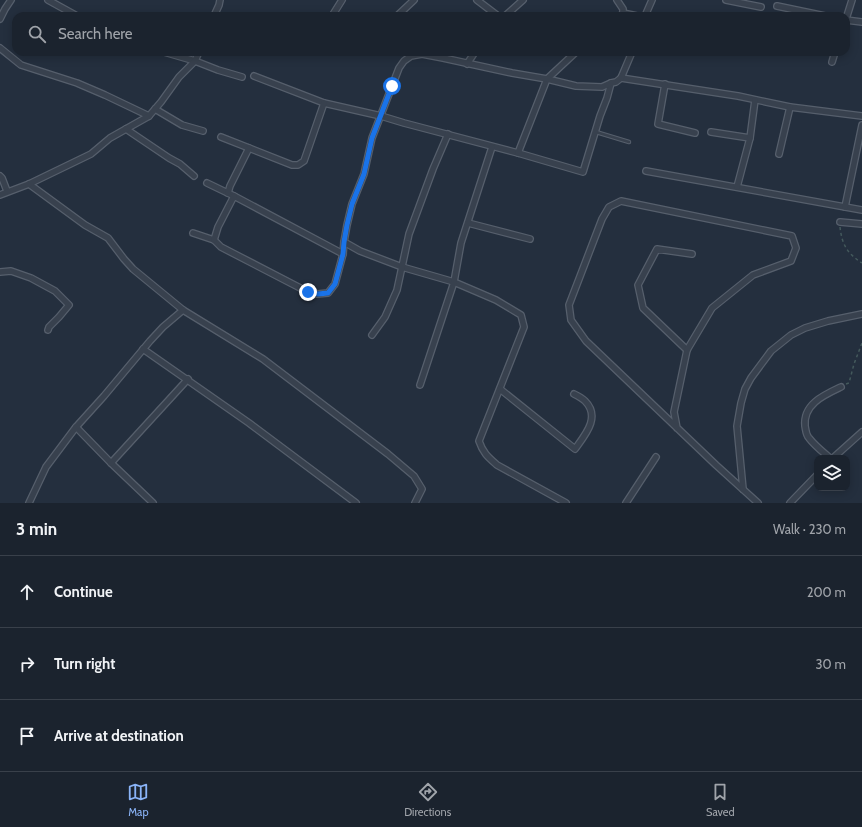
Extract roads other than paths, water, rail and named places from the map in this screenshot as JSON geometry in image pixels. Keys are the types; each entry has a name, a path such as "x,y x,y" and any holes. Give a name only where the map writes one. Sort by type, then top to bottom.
{"street":[{"path":"0,19 11,0"},
{"path":"48,0 70,12"},
{"path":"216,12 220,0"},
{"path":"334,12 342,0"},
{"path":"401,12 414,0"},
{"path":"478,0 493,12"},
{"path":"510,12 523,0"},
{"path":"617,0 623,9 622,12"},
{"path":"647,12 652,0"},
{"path":"726,0 761,7"},
{"path":"848,12 852,0"},
{"path":"777,6 806,12"},
{"path":"850,20 862,22"},
{"path":"0,48 21,65 76,83 149,116"},
{"path":"178,56 242,77"},
{"path":"0,195 7,191 29,184 91,154 110,138 149,116 179,77 195,61 197,56"},
{"path":"194,233 214,240 221,247 308,292 318,294 328,293 335,284 343,254 347,225 352,204 364,174 372,138 399,68 404,61 411,56"},
{"path":"432,56 576,86 602,87 616,82 621,78 630,56"},
{"path":"467,64 472,56"},
{"path":"518,153 547,79 572,56"},
{"path":"832,62 834,56"},
{"path":"254,76 324,103 381,116 583,172 611,83"},
{"path":"621,78 665,84 790,106 862,116"},
{"path":"665,84 658,124 696,133"},
{"path":"737,187 750,138 755,100"},
{"path":"221,137 298,166 304,161 324,103"},
{"path":"779,154 790,106"},
{"path":"155,110 182,125 203,132"},
{"path":"845,207 862,125"},
{"path":"126,129 180,164 194,176"},
{"path":"711,132 750,138"},
{"path":"372,335 384,317 397,290 409,234 433,169 448,134"},
{"path":"420,385 454,282 461,242 492,147"},
{"path":"228,193 249,148"},
{"path":"646,171 862,210"},
{"path":"0,176 7,191"},
{"path":"207,183 343,254"},
{"path":"29,184 85,225 108,238 133,269 183,310 262,359 388,454 414,476 422,489 415,503"},
{"path":"214,240 218,227 234,196"},
{"path":"677,428 674,412 687,350 712,308 753,275 791,261 796,248 792,236 621,202 609,207 602,219 569,305 571,320 586,341 677,428 758,503"},
{"path":"840,222 862,224"},
{"path":"468,223 530,239"},
{"path":"344,242 360,252 402,267 454,282 496,300 521,315 524,327 479,441 482,450 488,458 497,465 566,503"},
{"path":"687,350 643,308 638,284 657,249 692,254"},
{"path":"0,272 11,271 31,278 55,291 69,305 48,330"},
{"path":"29,503 46,467 76,427 163,327 183,310"},
{"path":"743,489 737,426 745,389 751,378 771,351 791,335 805,328 828,321 862,314"},
{"path":"144,349 188,379 356,503"},
{"path":"111,463 188,379"},
{"path":"828,455 809,438 806,432 806,416 814,403 823,396 841,387"},
{"path":"500,390 575,449 586,435 592,423 592,411 585,401 574,394"},
{"path":"76,427 153,503"},
{"path":"835,455 862,432"},
{"path":"629,502 656,457"},
{"path":"790,503 814,478"}],"lane":[{"path":"595,132 629,142"}]}
